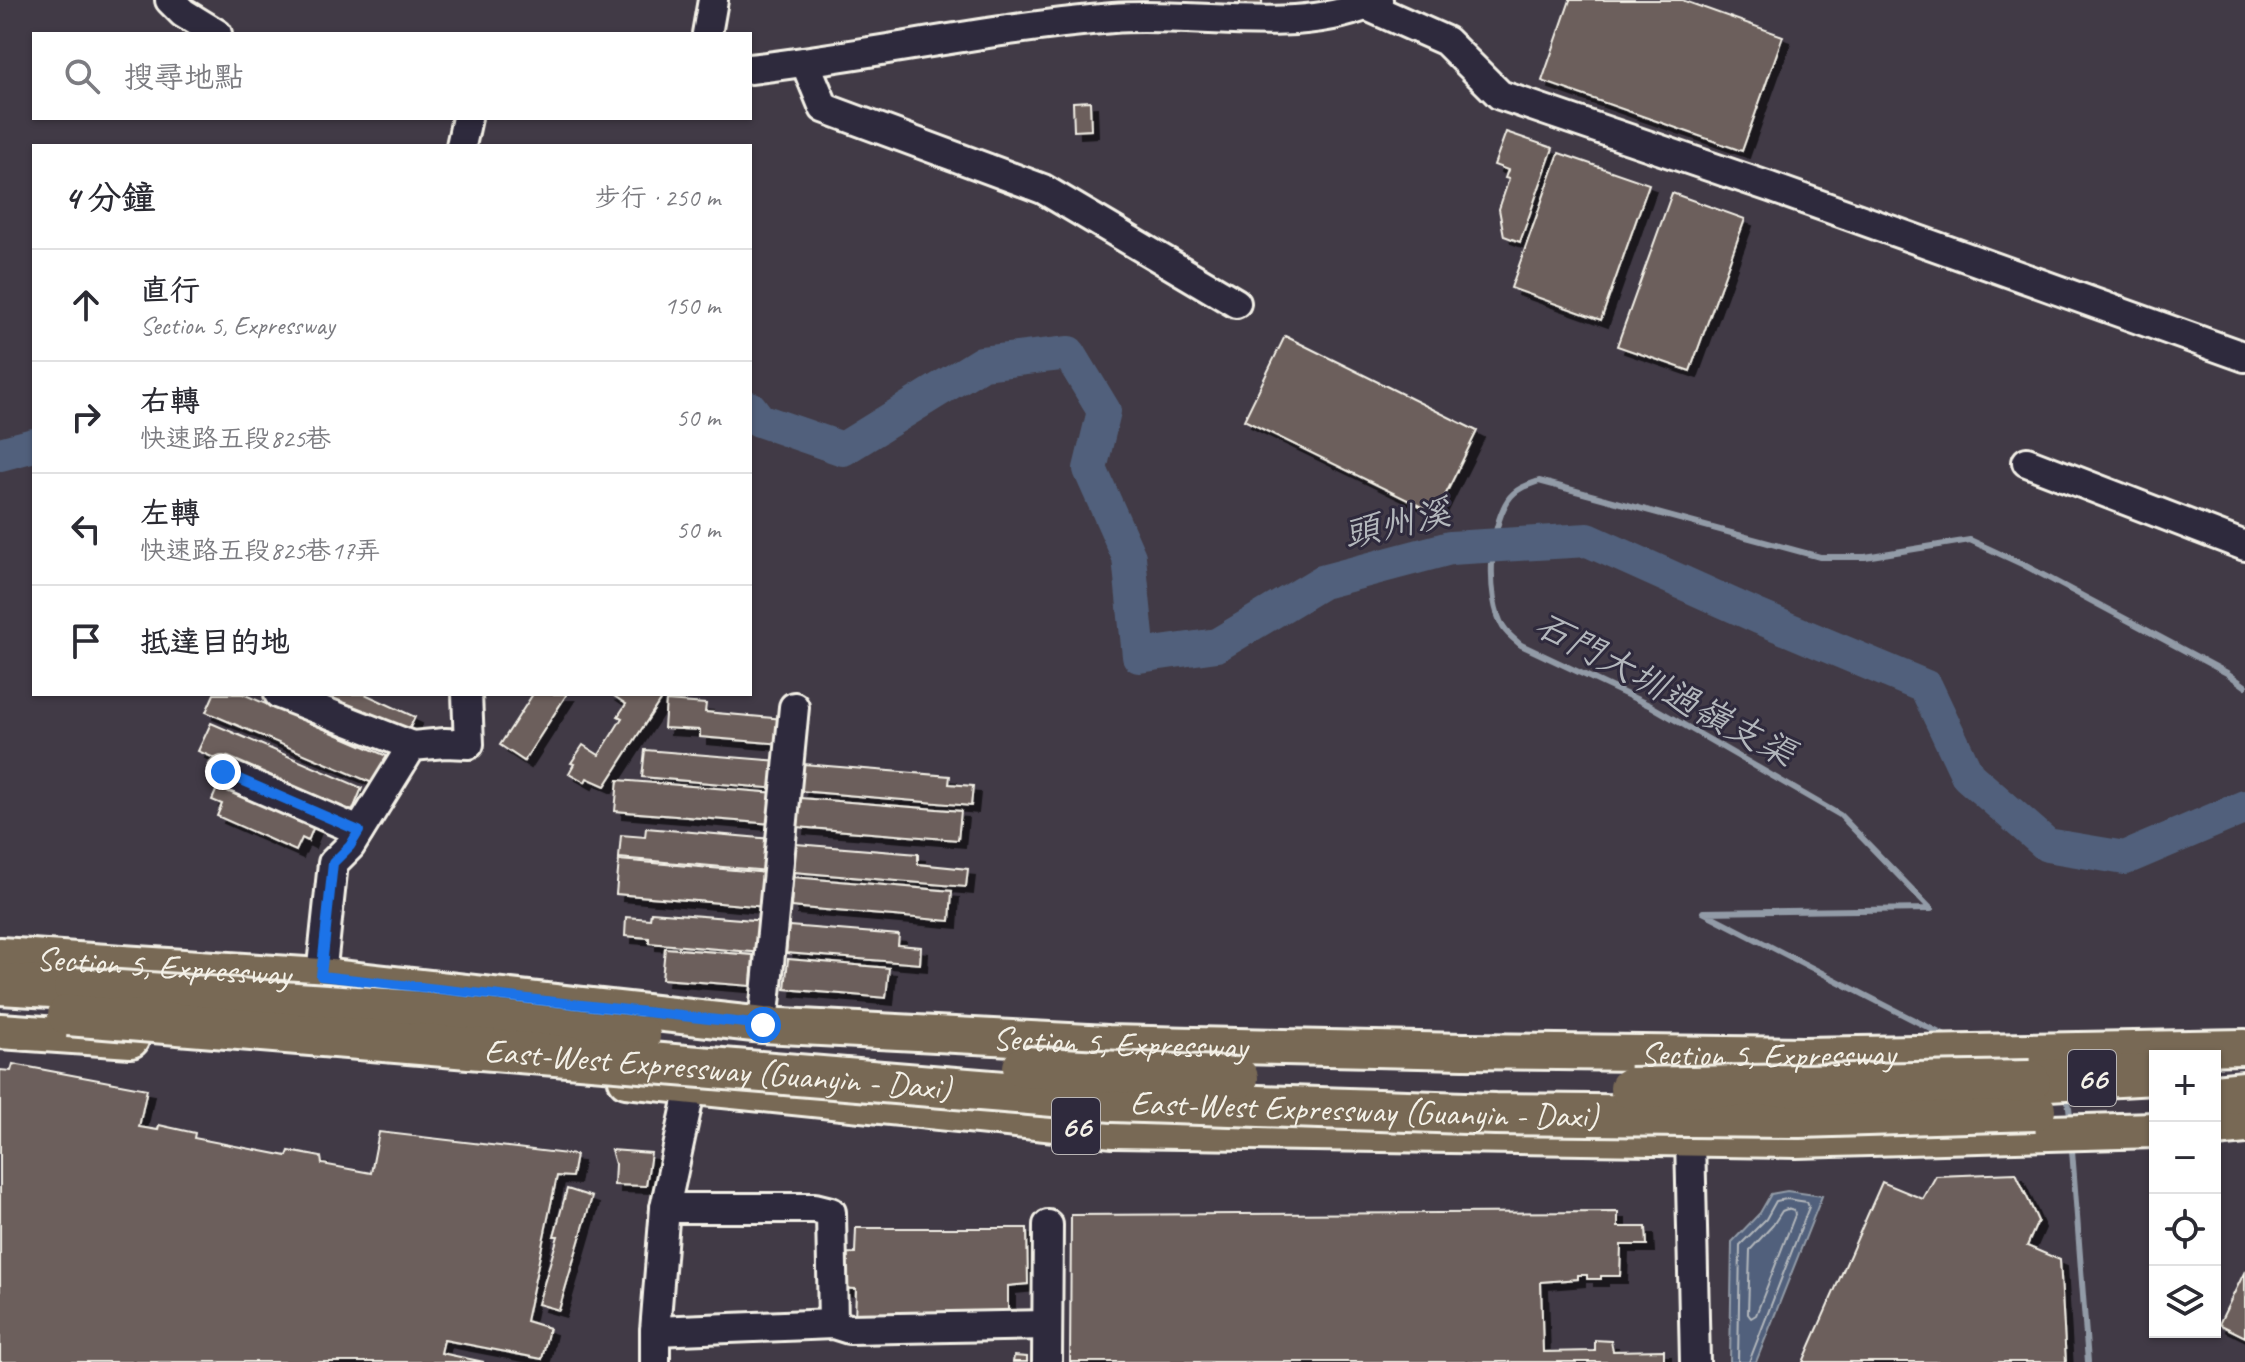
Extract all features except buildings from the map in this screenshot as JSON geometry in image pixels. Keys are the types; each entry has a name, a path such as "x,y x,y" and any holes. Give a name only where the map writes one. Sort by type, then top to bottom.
{"highway":[{"name":"East-West Expressway (Guanyin - Daxi)","path":"0,984 416,1011 627,1035 929,1061 1487,1089 1815,1087 2149,1074"},
{"name":"East-West Expressway (Guanyin - Daxi)","path":"0,1011 1113,1101 1495,1114 1799,1117 2035,1110 2149,1100"},
{"path":"2221,1070 2245,1069"},
{"path":"2221,1094 2245,1092"}],"main road":[{"name":"Section 5, Expressway","path":"0,955 321,976 763,1025 1108,1043 1803,1055 2245,1047"},
{"name":"66","path":"0,1031 410,1058 1114,1130 1796,1140 2149,1130"},
{"path":"2221,1128 2245,1126"}],"street":[{"path":"170,0 183,13 214,32"},
{"path":"707,32 713,0"},
{"path":"752,69 1027,27 1117,18 1306,19 1373,3 1446,41 1500,95 1770,187 2245,357"},
{"path":"805,62 824,108 1043,189 1236,303"},
{"path":"461,144 467,120"},
{"path":"2027,462 2245,546"},
{"path":"284,696 412,746 469,744 467,696"},
{"path":"763,1025 794,707"},
{"path":"321,976 333,863 350,846 412,746"},
{"path":"223,772 359,831"},
{"path":"655,1362 665,1208 691,1087"},
{"path":"1690,1138 1695,1362"},
{"path":"665,1208 815,1208 831,1212 833,1324"},
{"path":"1047,1362 1048,1225"},
{"path":"655,1331 833,1324 849,1329 1047,1325"}],"water":[{"path":"1787,1191 1822,1196 1756,1362 1730,1362 1732,1242 1760,1213 1771,1194"}],"waterway":[{"name":"頭州溪","path":"752,411 759,420 843,449 982,363 1069,353 1104,411 1090,469 1129,557 1139,656 1217,645 1322,582 1450,548 1588,540 1759,617 1926,687 1968,776 2047,845 2125,858 2245,807"},
{"name":"頭州溪","path":"0,454 32,446"},
{"name":"石門大圳過嶺支渠","path":"1947,1037 1703,912 1931,909 1840,815 1651,706 1521,645 1509,634 1503,627 1494,599 1492,564 1497,528 1511,496 1539,481 1820,557 1865,557 1970,540 2024,565 2227,673 2245,686"},
{"name":"石門大圳過嶺支渠","path":"2061,1096 2068,1100 2070,1115"},
{"name":"石門大圳過嶺支渠","path":"2072,1150 2088,1362"}],"route":[{"path":"223,772 359,831 350,846 333,863 321,976 763,1025"}]}
